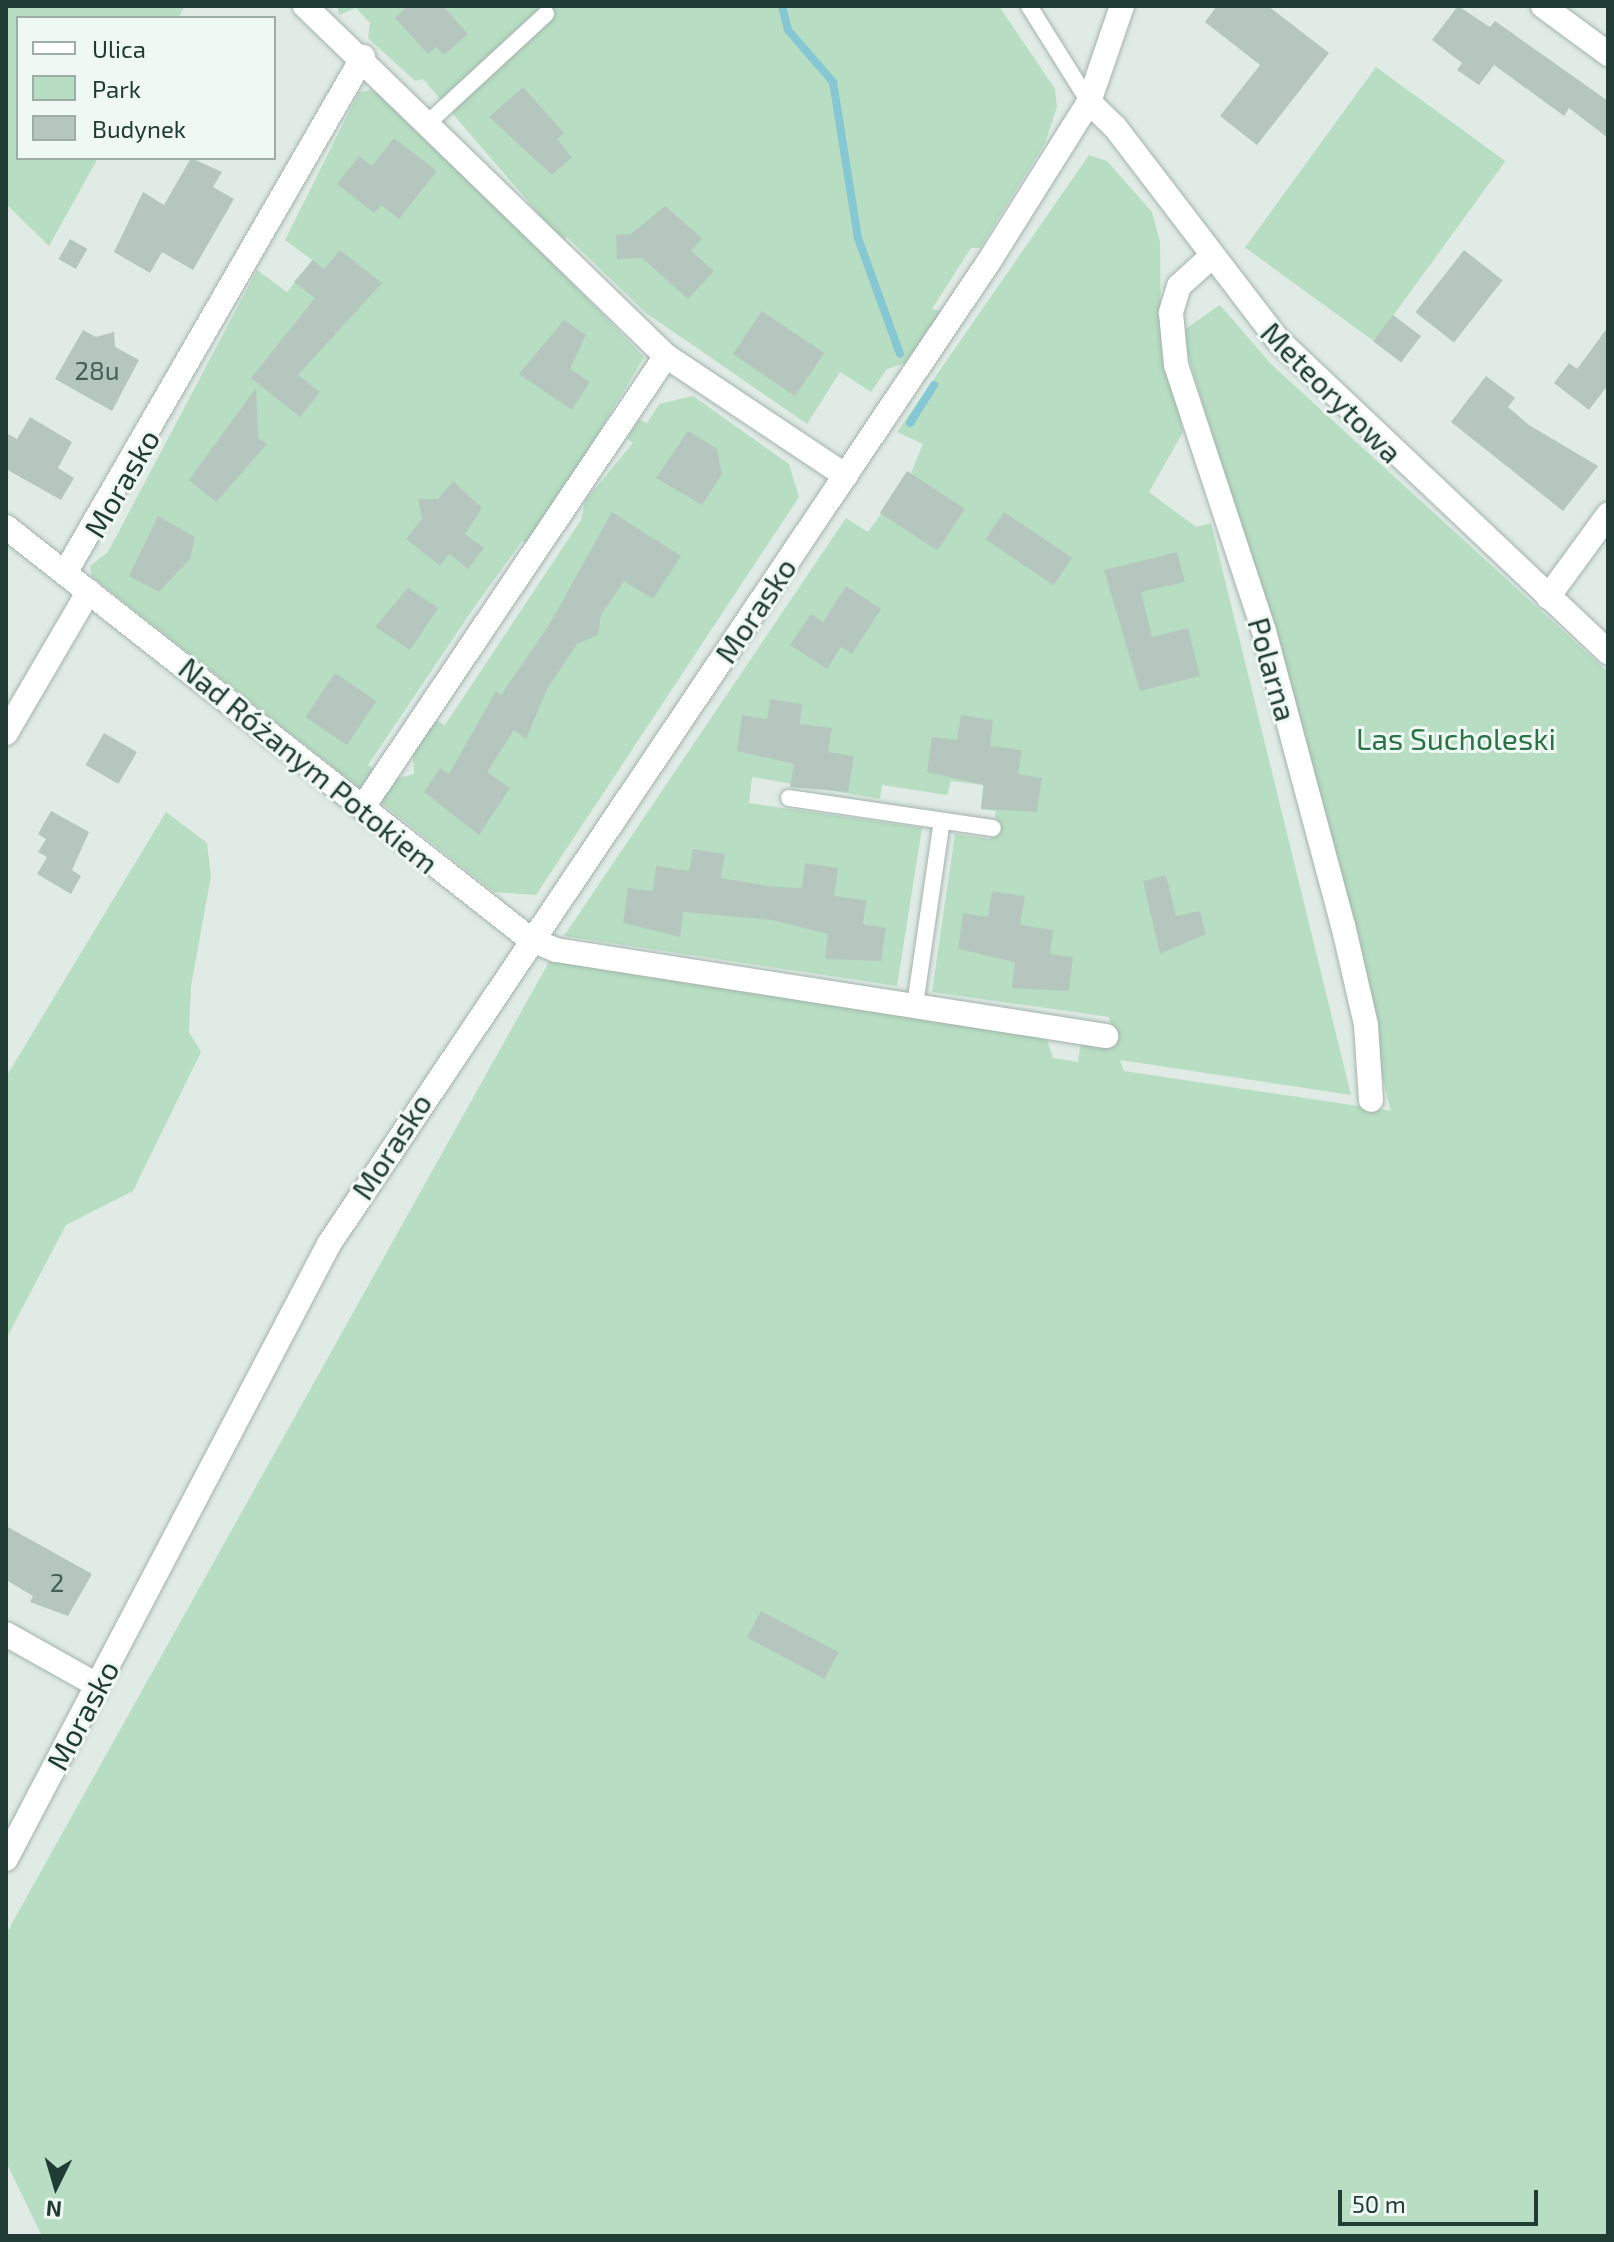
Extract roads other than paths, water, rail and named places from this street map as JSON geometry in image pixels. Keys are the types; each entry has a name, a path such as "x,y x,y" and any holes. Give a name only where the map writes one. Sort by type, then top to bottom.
{"street":[{"path":"305,6 430,121 570,269 666,356 846,476"},
{"name":"Morasko","path":"6,1859 329,1244 530,939 846,476 1089,102 1122,6"},
{"path":"1543,6 1608,54"},
{"name":"Morasko","path":"65,573 363,57"},
{"name":"Meteorytowa","path":"1089,102 1115,127 1237,296 1348,412 1608,652"},
{"name":"Polarna","path":"1211,257 1179,286 1171,313 1176,365 1264,631 1343,925 1366,1025 1371,1100"},
{"path":"363,807 666,356"},
{"path":"1548,597 1608,515"},
{"name":"Nad Różanym Potokiem","path":"6,527 530,939 556,950 1106,1036"},
{"path":"6,733 89,591"},
{"path":"6,1634 97,1685"}],"lane":[{"path":"1029,6 1089,102"},
{"path":"430,121 546,14"},
{"path":"789,798 993,828"},
{"path":"915,1005 942,821"}],"waterway":[{"path":"782,6 788,30 833,82 858,238 900,354"},
{"path":"910,423 934,385"}],"park label":[{"name":"Las Sucholeski","path":"1456,738"}]}
